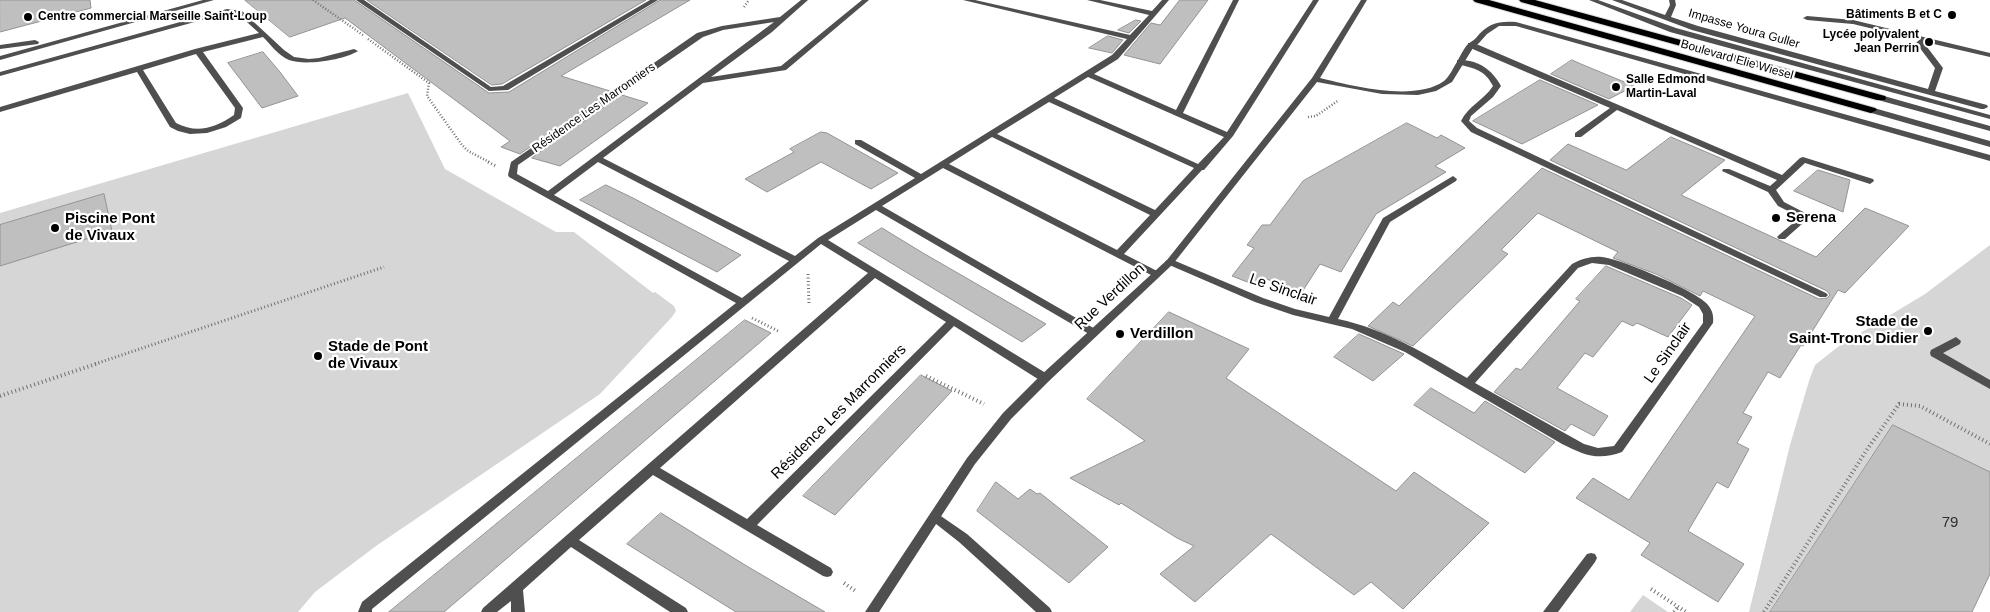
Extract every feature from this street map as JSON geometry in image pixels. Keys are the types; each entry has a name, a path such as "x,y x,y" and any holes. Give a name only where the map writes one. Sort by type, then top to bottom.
{"highway":[{"name":"Boulevard Elie Wiesel","path":"1478,0 1870,110"},
{"name":"Boulevard Elie Wiesel","path":"1524,0 1880,98"}],"street":[{"path":"0,47 41,41 188,0"},
{"path":"0,58 210,0"},
{"path":"359,0 489,89 505,88 655,0"},
{"path":"548,195 701,81 805,0"},
{"path":"701,81 783,68 866,0"},
{"path":"966,0 1132,38"},
{"path":"1090,0 1154,14"},
{"path":"365,612 367,606 821,240 1115,57 1166,0"},
{"path":"1178,114 1236,0"},
{"path":"1119,254 1229,136 1316,0"},
{"name":"Rue Verdillon","path":"872,612 971,461 1007,416 1093,332 1170,262 1315,79 1364,0"},
{"path":"1592,0 1673,30 1990,117"},
{"name":"Impasse Youra Guller","path":"1615,0 1666,18 1988,107"},
{"path":"1666,18 1673,5 1672,0"},
{"path":"0,74 227,11 240,12 284,54 297,60 322,60 354,51"},
{"path":"1807,18 1853,22 1990,55"},
{"name":"Résidence Les Marronniers","path":"512,175 514,164 700,34 722,28 782,19"},
{"path":"1315,79 1370,90 1416,92 1433,89 1445,83 1454,74 1471,45 1491,27 1502,24 1526,27 1990,158"},
{"path":"0,110 198,51 264,34"},
{"path":"1923,40 1920,43 1939,68 1931,92"},
{"path":"1471,45 1783,179"},
{"path":"139,69 174,126 183,131 213,130 228,124 238,116 239,108 198,51"},
{"path":"1460,62 1484,68 1492,74 1497,86 1494,94 1468,114 1465,121 1474,130 1823,295"},
{"path":"1088,74 1229,136"},
{"path":"1049,98 1201,168"},
{"name":"Boulevard Elie Wiesel","path":"1880,98 1990,129"},
{"path":"1578,135 1616,107"},
{"name":"Boulevard Elie Wiesel","path":"1870,110 1990,144"},
{"path":"991,134 1156,214"},
{"path":"858,142 921,178"},
{"path":"597,158 796,260"},
{"path":"1770,190 1803,160 1870,181"},
{"path":"944,164 1156,274"},
{"path":"1726,171 1770,190 1781,204 1806,216 1782,237"},
{"path":"512,175 743,303"},
{"path":"1332,321 1386,220 1453,179"},
{"path":"876,206 1093,332"},
{"path":"821,240 1045,378"},
{"name":"Le Sinclair","path":"1170,262 1259,300 1293,312 1355,326 1409,349 1468,384 1566,442 1590,453 1608,454 1618,449 1708,323 1709,315 1702,305 1688,295 1611,262 1599,259 1586,260 1575,266 1468,384"},
{"path":"488,612 874,273"},
{"name":"Résidence Les Marronniers","path":"748,526 952,322"},
{"path":"1956,341 1935,353 1990,385"},
{"path":"653,469 827,572"},
{"path":"935,517 963,538 1044,612"},
{"path":"571,541 681,612"},
{"path":"1550,612 1591,558"},
{"path":"516,588 518,612"}],"path":[{"path":"313,0 429,83 427,96 462,145 468,151 512,175"},
{"path":"1289,112 1308,117 1316,116 1337,103 1341,98"},
{"path":"810,249 807,278 809,304 815,326"},
{"path":"0,396 384,267"},
{"path":"907,367 984,404"},
{"path":"1764,612 1866,451 1899,404 1920,406 1990,444"},
{"path":"1651,590 1686,612"},
{"path":"1674,612 1678,607"}],"shaded area":[{"name":"Stade de Pont de Vivaux","path":"408,93 445,169 556,232 574,232 653,293 655,292 674,306 676,311 672,317 600,394 376,546 315,592 298,612 0,612 0,213"},
{"path":"1990,245 1990,472 1893,425 1769,612 1749,612 1790,445 1815,365 1839,346 1925,294"},
{"path":"1643,595 1668,612 1630,612"}],"building":[{"name":"Centre commercial Marseille Saint-Loup","path":"0,0 90,0 91,8 0,32"},
{"path":"245,0 354,0 489,93 509,92 660,0 690,0 561,76 610,91 520,154 501,147 510,141 345,18 290,37"},
{"path":"367,0 646,0 502,84 492,85"},
{"path":"1180,0 1208,0 1160,64 1124,55 1151,23 1160,25"},
{"path":"1136,20 1141,21 1129,33 1118,30"},
{"path":"1108,36 1123,40 1112,53 1089,48"},
{"path":"263,52 298,96 262,108 228,63"},
{"path":"1572,60 1634,86 1609,99 1551,74"},
{"path":"1540,80 1598,105 1522,144 1473,121"},
{"path":"622,95 648,103 560,166 532,158"},
{"path":"1407,123 1437,138 1441,135 1465,148 1435,166 1446,172 1376,214 1341,272 1320,264 1302,292 1261,277 1255,285 1232,276 1254,248 1247,245 1262,225 1270,225 1303,181"},
{"path":"821,132 827,133 898,173 871,189 821,162 767,192 745,179 794,152 790,149"},
{"path":"1671,137 1725,160 1681,195 1816,257 1865,208 1909,226 1845,293 1838,290 1803,346 1801,345 1780,378 1768,372 1743,413 1752,417 1737,443 1749,449 1728,488 1717,482 1688,531 1744,564 1718,602 1641,555 1650,543 1576,498 1593,478 1629,500 1755,316 1703,291 1700,296 1656,274 1613,258 1618,252 1538,213 1501,250 1508,254 1413,346 1368,326 1393,302 1399,306 1542,168 1819,299 1827,298 1830,295 1827,291 1550,160 1568,144 1626,170"},
{"path":"1818,170 1850,180 1843,212 1794,191"},
{"path":"606,185 741,255 717,272 580,200"},
{"name":"Piscine Pont de Vivaux","path":"104,194 112,231 0,266 0,225"},
{"path":"882,228 1046,324 1022,342 858,243"},
{"path":"1606,266 1681,298 1692,305 1668,337 1637,323 1633,326 1622,321 1593,357 1585,353 1557,388 1608,416 1594,436 1571,424 1565,431 1494,392 1516,368 1521,370 1580,301 1576,299"},
{"path":"1169,312 1249,349 1226,378 1396,491 1414,472 1489,523 1403,609 1371,582 1354,595 1271,534 1195,602 1160,574 1194,546 1177,538 1121,503 1119,505 1070,478 1145,441 1087,399"},
{"path":"745,320 771,333 444,612 389,612"},
{"path":"1359,334 1404,354 1373,381 1334,357"},
{"path":"921,375 952,391 835,515 803,496"},
{"path":"1431,388 1474,413 1485,401 1555,442 1525,473 1414,405"},
{"path":"1893,425 1990,472 1990,574 1972,612 1770,612"},
{"path":"996,482 1018,499 1030,489 1037,494 1040,493 1108,547 1069,583 977,511"},
{"path":"661,513 825,612 736,612 627,544"}],"place":[{"name":"Bâtiments B et C","path":"1952,15"},
{"name":"Centre commercial Marseille Saint-Loup","path":"28,17"},
{"name":"Lycée polyvalent Jean Perrin","path":"1929,42"},
{"name":"Salle Edmond Martin-Laval","path":"1616,87"},
{"name":"Serena","path":"1776,218"},
{"name":"Piscine Pont de Vivaux","path":"55,228"},
{"name":"Stade de Saint-Tronc Didier","path":"1928,331"},
{"name":"Verdillon","path":"1120,334"},
{"name":"Stade de Pont de Vivaux","path":"318,356"}]}
